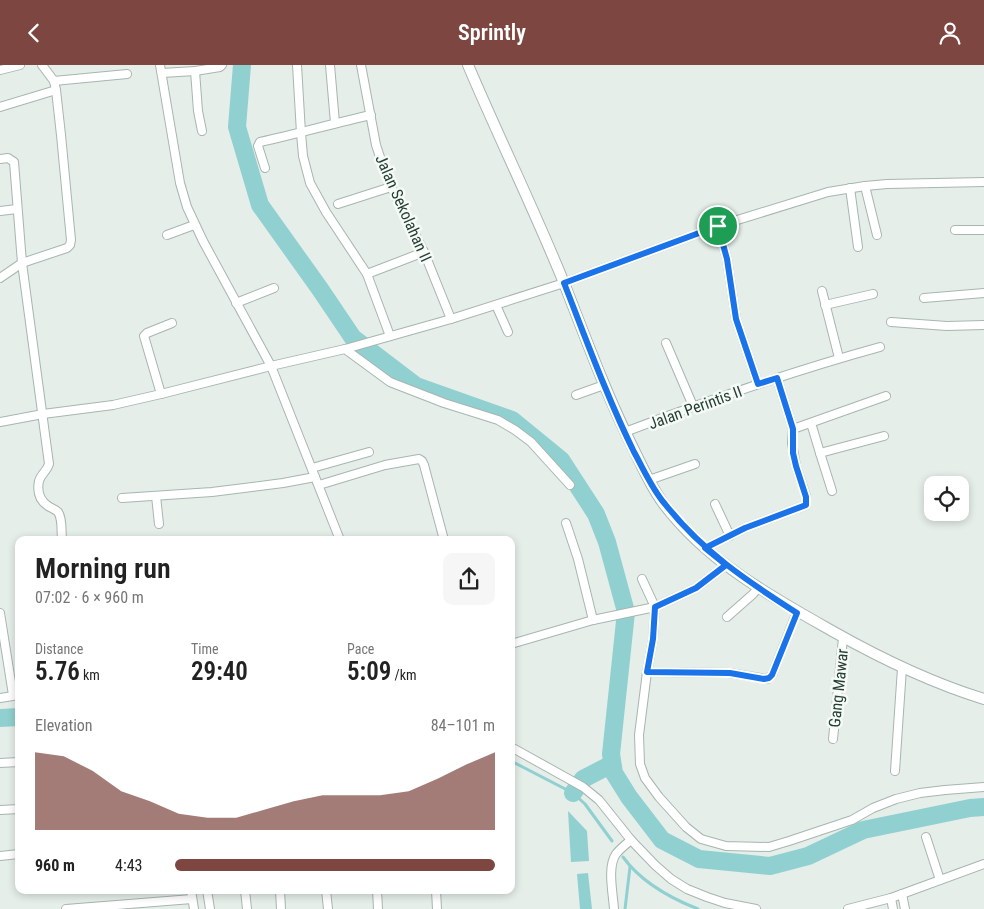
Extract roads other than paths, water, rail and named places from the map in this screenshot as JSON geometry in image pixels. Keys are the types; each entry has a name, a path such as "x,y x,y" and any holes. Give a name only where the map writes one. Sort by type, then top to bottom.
{"street":[{"path":"0,69 20,65"},
{"path":"0,278 22,263 68,248 71,240 56,90 54,81 42,65"},
{"path":"222,65 220,67 194,71 161,69 180,183 194,225 271,366 338,536"},
{"path":"297,65 303,156 310,183 326,212 367,274 388,337"},
{"path":"330,65 335,123"},
{"name":"Jalan Sekolahan II","path":"361,65 378,152 391,187 424,252 451,319"},
{"path":"468,65 534,211 604,385 625,432 649,480 664,503 705,548 758,588 797,613 902,668 984,699"},
{"path":"194,71 202,131"},
{"path":"54,81 127,74"},
{"path":"0,107 56,90"},
{"path":"265,168 258,146 260,142 371,115"},
{"path":"0,159 8,158 14,162 22,263 49,464 49,467 39,481 38,492 46,505 56,510 59,514 62,536"},
{"path":"0,422 43,414 113,405 349,348 451,319 564,283 718,226 828,192 887,184 984,181"},
{"path":"865,186 876,235"},
{"path":"338,203 391,187"},
{"path":"850,188 858,247"},
{"path":"0,211 17,209"},
{"path":"167,235 194,225"},
{"path":"718,226 727,259 736,319 758,384"},
{"path":"954,230 984,230"},
{"path":"367,274 424,252"},
{"path":"236,303 274,288"},
{"path":"822,291 840,358"},
{"path":"924,298 984,293"},
{"path":"825,305 873,294"},
{"path":"496,305 508,332"},
{"path":"891,322 984,325"},
{"path":"161,394 144,336 172,323"},
{"path":"666,343 693,406"},
{"name":"Jalan Perintis II","path":"625,432 758,384 880,347"},
{"path":"349,348 390,382 444,403 498,420 515,430 531,442 570,485"},
{"path":"705,548 745,528 806,505 806,497 793,453 793,429 777,378"},
{"path":"576,395 604,385"},
{"path":"793,429 886,397"},
{"path":"811,423 832,491"},
{"path":"820,453 884,436"},
{"path":"312,467 369,452"},
{"path":"318,485 385,465 419,459 424,465 443,536"},
{"path":"649,480 695,464"},
{"path":"122,498 212,492 315,477"},
{"path":"156,496 159,523"},
{"path":"715,504 730,536"},
{"path":"566,523 578,559 593,620"},
{"path":"515,643 593,620 651,609 696,588 726,565"},
{"path":"642,579 651,609 653,639 638,735 640,764 645,779 659,797 686,827 701,839 726,846 769,847 852,820 873,808 896,799 920,793 984,787"},
{"path":"727,617 758,588"},
{"path":"0,613 15,690"},
{"path":"647,672 730,673 767,679 772,675 797,613"},
{"name":"Gang Mawar","path":"833,739 843,638"},
{"path":"895,771 902,668"},
{"path":"0,697 15,695"},
{"path":"515,749 583,787 599,800 631,840 671,879 687,889 716,900 756,909"},
{"path":"0,763 15,763"},
{"path":"0,810 15,809"},
{"path":"926,837 940,880"},
{"path":"614,909 611,871 613,860 616,854 631,840"},
{"path":"0,856 15,855"},
{"path":"848,909 891,898 984,864"},
{"path":"191,894 194,909"},
{"path":"208,894 210,909"},
{"path":"245,894 247,909"},
{"path":"280,894 282,909"},
{"path":"326,894 328,909"},
{"path":"377,894 378,909"},
{"path":"436,894 437,909"},
{"path":"902,894 905,909"},
{"path":"891,898 893,909"},
{"path":"66,909 192,899"}],"water":[{"path":"568,811 587,831 589,861 571,862"},
{"path":"588,873 592,909 580,909 577,874"}],"waterway":[{"path":"242,65 237,127 260,205 353,338 416,386 512,420 561,460 596,514 607,542 626,612 611,754 614,773 629,797 662,840 699,859 770,866 808,856 863,830 970,808 984,807"},
{"path":"0,718 15,717"},
{"path":"515,763 573,793 585,804 612,841"},
{"path":"573,793 583,779 612,764"},
{"path":"623,857 647,882 677,900 698,909"},
{"path":"625,909 630,867"}]}
